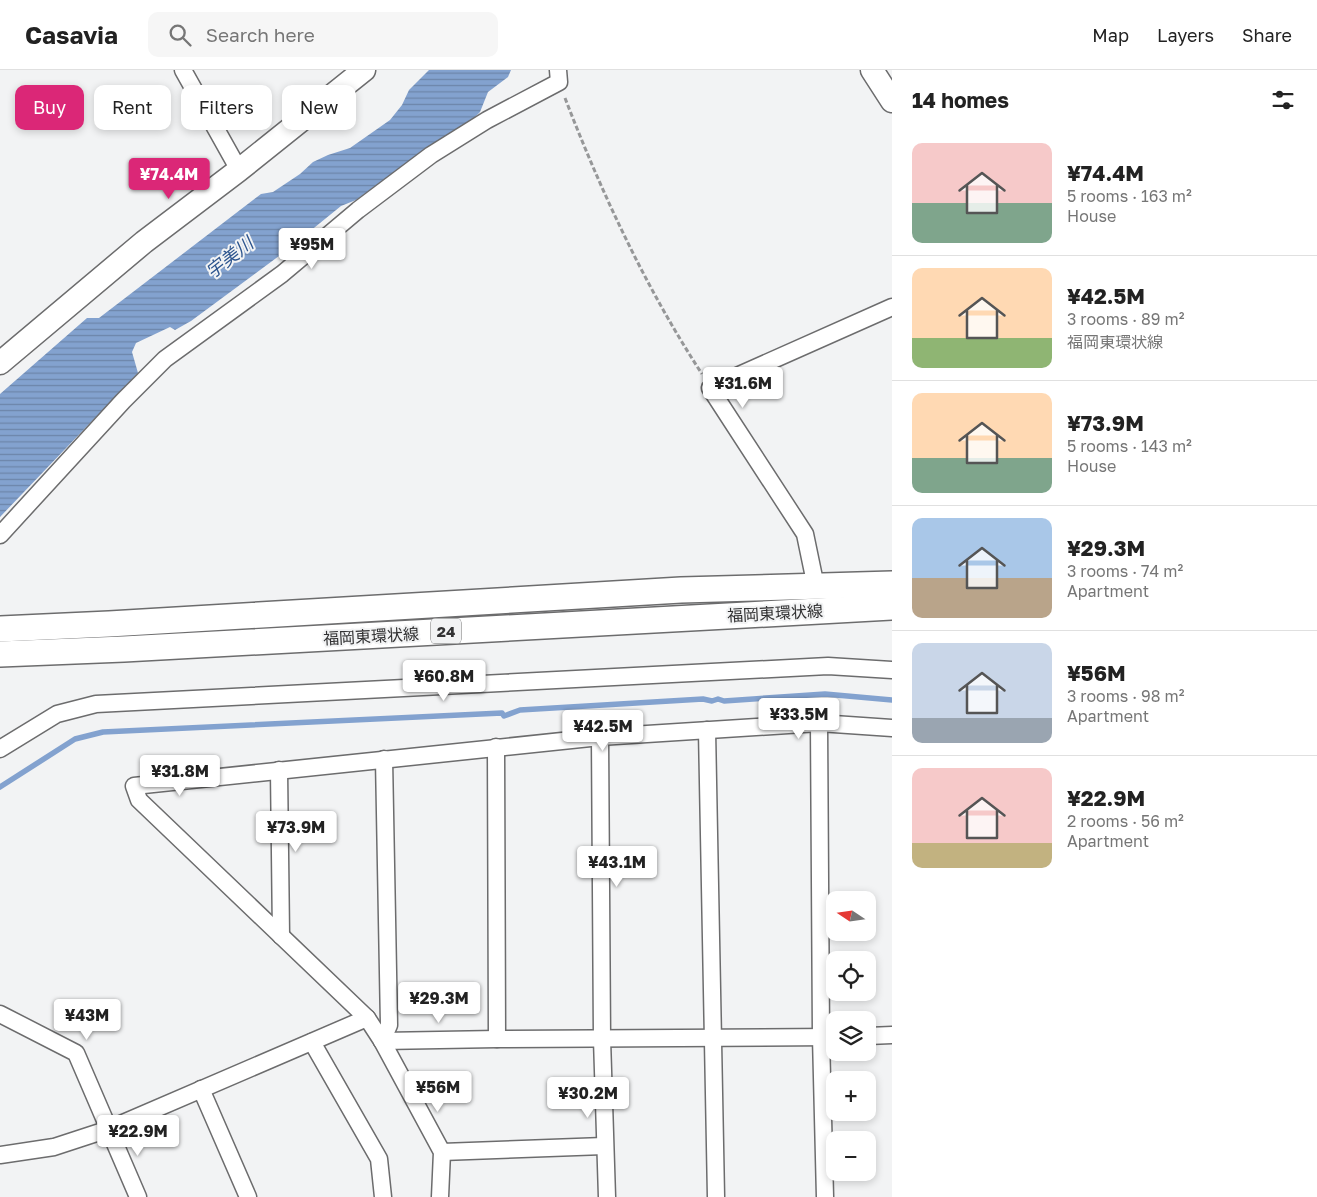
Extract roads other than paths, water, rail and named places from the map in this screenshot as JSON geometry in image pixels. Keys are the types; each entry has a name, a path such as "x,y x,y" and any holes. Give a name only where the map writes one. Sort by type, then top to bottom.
{"main road":[{"name":"福岡東環状線","path":"0,629 681,590 892,584"},
{"name":"福岡東環状線","path":"0,654 892,608"}],"street":[{"path":"183,70 239,170"},
{"path":"0,363 144,242 239,170 364,70"},
{"path":"872,70 892,101"},
{"path":"0,535 123,401 165,359 282,274 358,210 431,155 558,76"},
{"path":"816,587 805,534 710,388 892,307"},
{"path":"0,749 57,714 96,704 828,666 892,670"},
{"path":"819,723 827,1011"},
{"path":"440,1197 442,1152 382,1041 367,1018 139,800 134,786 600,737 819,723 892,728"},
{"path":"707,730 716,1197"},
{"path":"600,737 602,1039 607,1197"},
{"path":"496,747 497,1039"},
{"path":"382,1041 389,1025 384,759"},
{"path":"279,770 281,936"},
{"path":"0,1014 76,1053 138,1197"},
{"path":"0,1155 54,1147 109,1129 367,1018"},
{"path":"876,1036 892,1036"},
{"path":"382,1041 826,1037"},
{"path":"312,1042 379,1159 382,1197"},
{"path":"825,1197 828,1061"},
{"path":"201,1089 248,1197"},
{"path":"442,1152 604,1146"}],"water":[{"name":"宇美川","path":"429,70 511,70 508,77 488,92 480,112 466,126 401,167 356,200 341,206 283,253 191,321 175,330 170,327 136,343 132,352 138,373 0,517 0,394 87,318 99,318 261,194 273,192 300,174 313,162 350,148 390,120 402,105 409,90"}],"waterway":[{"path":"0,787 75,739 103,732 502,713 504,716 520,710 703,699 724,701 825,694 892,700"}]}
